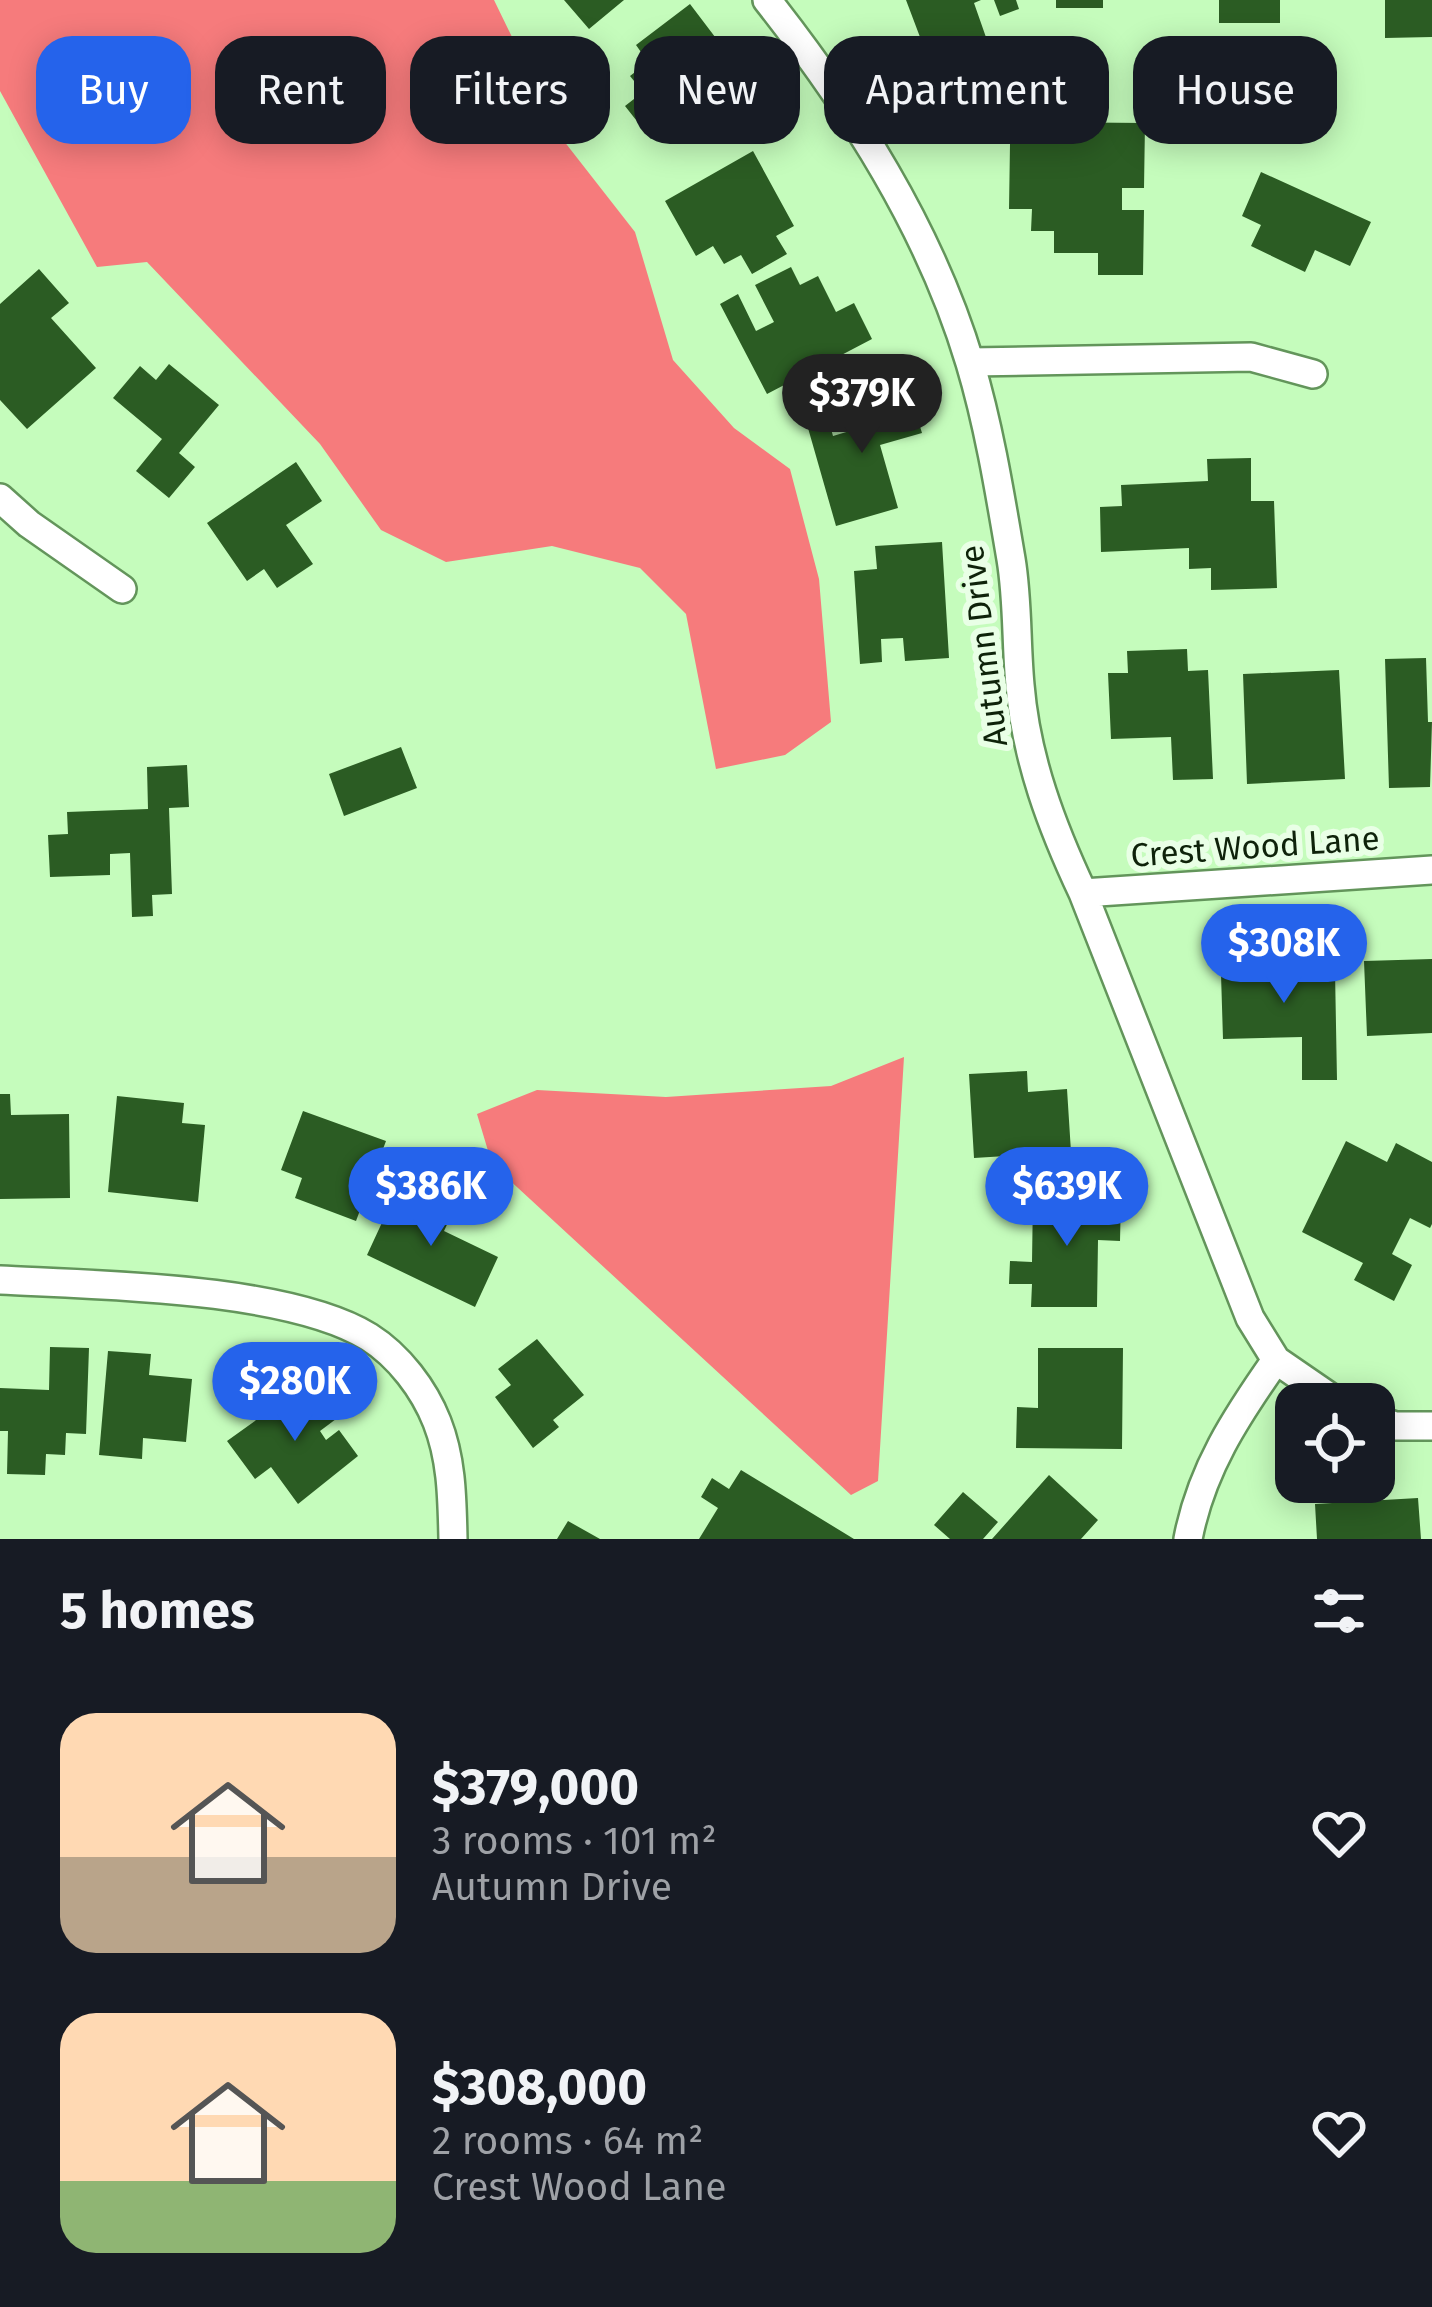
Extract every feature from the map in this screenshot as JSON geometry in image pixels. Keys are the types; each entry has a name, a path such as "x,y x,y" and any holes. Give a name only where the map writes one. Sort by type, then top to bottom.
{"street":[{"name":"Autumn Drive","path":"767,0 860,127 934,269 970,362 1014,582 1020,689 1033,763 1055,834 1083,893 1250,1318 1276,1360 1309,1383"},
{"path":"970,362 1250,357 1313,374"},
{"path":"0,498 122,589"},
{"name":"Crest Wood Lane","path":"1083,893 1432,870"},
{"path":"0,1280 203,1294 305,1310 369,1337 407,1370 437,1420 451,1470 453,1539"},
{"path":"1188,1539 1195,1499 1228,1429 1276,1360"},
{"path":"1395,1426 1432,1426"}],"shaded area":[{"path":"0,0 494,0 511,36 410,36 410,144 566,144 635,232 673,360 734,428 790,469 819,579 831,722 785,755 716,769 686,614 640,568 552,546 446,562 381,530 320,444 147,262 97,267 0,91"},
{"path":"904,1057 878,1481 851,1495 492,1164 477,1114 537,1090 666,1097 831,1086"}],"building":[{"path":"564,0 624,0 589,29"},
{"path":"906,0 981,0 974,3 986,36 920,36"},
{"path":"994,0 1016,0 1019,9 1000,16"},
{"path":"1056,0 1103,0 1103,8 1056,8"},
{"path":"1219,0 1280,0 1280,23 1219,23"},
{"path":"1385,0 1432,0 1432,37 1385,38"},
{"path":"690,4 714,36 648,36"},
{"path":"1109,123 1133,123 1133,144 1145,144 1144,188 1122,188 1122,210 1144,210 1143,275 1098,275 1098,253 1054,253 1054,231 1031,231 1032,209 1009,209 1010,144 1109,144"},
{"path":"753,151 794,226 776,236 787,254 752,274 741,255 724,264 713,246 696,256 665,201"},
{"path":"1261,172 1371,222 1350,266 1315,250 1305,272 1251,246 1261,225 1242,216"},
{"path":"791,267 800,285 818,276 836,312 854,303 872,339 767,394 720,304 738,294 756,331 774,322 755,285"},
{"path":"39,269 69,303 51,318 96,368 27,429 0,400 0,304"},
{"path":"169,364 219,405 179,453 195,467 169,498 136,471 162,439 113,398 140,366 156,380"},
{"path":"909,391 922,433 880,445 898,508 836,526 806,421 827,415 833,436 853,430 847,409"},
{"path":"1251,458 1251,501 1274,501 1277,588 1211,590 1211,568 1189,569 1189,548 1101,552 1100,507 1122,506 1121,485 1208,481 1207,459"},
{"path":"296,462 322,501 286,525 313,564 277,588 264,569 247,581 207,523"},
{"path":"942,542 949,658 905,661 903,638 881,639 882,662 860,664 854,571 877,569 875,546"},
{"path":"1187,649 1188,671 1208,670 1213,779 1173,780 1171,737 1111,739 1108,673 1128,673 1127,651"},
{"path":"1426,658 1428,722 1432,722 1430,787 1389,788 1385,659"},
{"path":"1339,670 1345,779 1247,784 1243,674"},
{"path":"401,747 417,788 344,816 329,774"},
{"path":"187,765 189,807 169,808 172,894 152,895 153,916 132,917 130,853 110,854 110,875 50,877 48,835 68,834 67,812 148,809 147,767"},
{"path":"1312,950 1312,971 1335,971 1337,1080 1302,1080 1302,1037 1223,1039 1221,974 1244,973 1243,951"},
{"path":"1432,959 1432,1033 1367,1036 1364,961"},
{"path":"1027,1071 1028,1092 1067,1089 1071,1152 974,1158 969,1074"},
{"path":"0,1094 10,1094 11,1115 69,1114 70,1198 0,1199"},
{"path":"117,1096 184,1103 182,1123 205,1125 198,1202 108,1192"},
{"path":"303,1111 386,1141 356,1221 295,1198 302,1178 281,1170"},
{"path":"1346,1141 1387,1162 1396,1143 1432,1162 1432,1224 1430,1228 1410,1218 1392,1254 1412,1265 1394,1301 1354,1280 1363,1263 1302,1232"},
{"path":"398,1188 452,1214 444,1231 498,1257 475,1307 367,1255"},
{"path":"1033,1195 1121,1196 1120,1241 1098,1240 1097,1307 1031,1307 1032,1284 1009,1284 1010,1261 1032,1262"},
{"path":"537,1339 584,1395 553,1420 559,1427 533,1448 495,1397 511,1385 498,1369"},
{"path":"50,1347 89,1348 86,1434 66,1433 65,1455 46,1454 45,1475 7,1474 8,1431 0,1431 0,1388 49,1390"},
{"path":"1038,1348 1123,1348 1122,1449 1016,1448 1017,1407 1038,1408"},
{"path":"108,1351 151,1354 149,1375 192,1379 186,1442 143,1438 142,1459 99,1455"},
{"path":"309,1382 336,1419 320,1431 326,1440 339,1430 358,1456 298,1504 271,1467 255,1479 227,1441"},
{"path":"741,1470 854,1539 699,1539 718,1508 701,1497 712,1478 729,1489"},
{"path":"1049,1475 1098,1520 1081,1539 992,1539"},
{"path":"963,1492 998,1522 983,1539 950,1539 934,1525"},
{"path":"1418,1498 1421,1539 1317,1539 1315,1504 1395,1503"},
{"path":"568,1521 600,1539 557,1539"}]}
